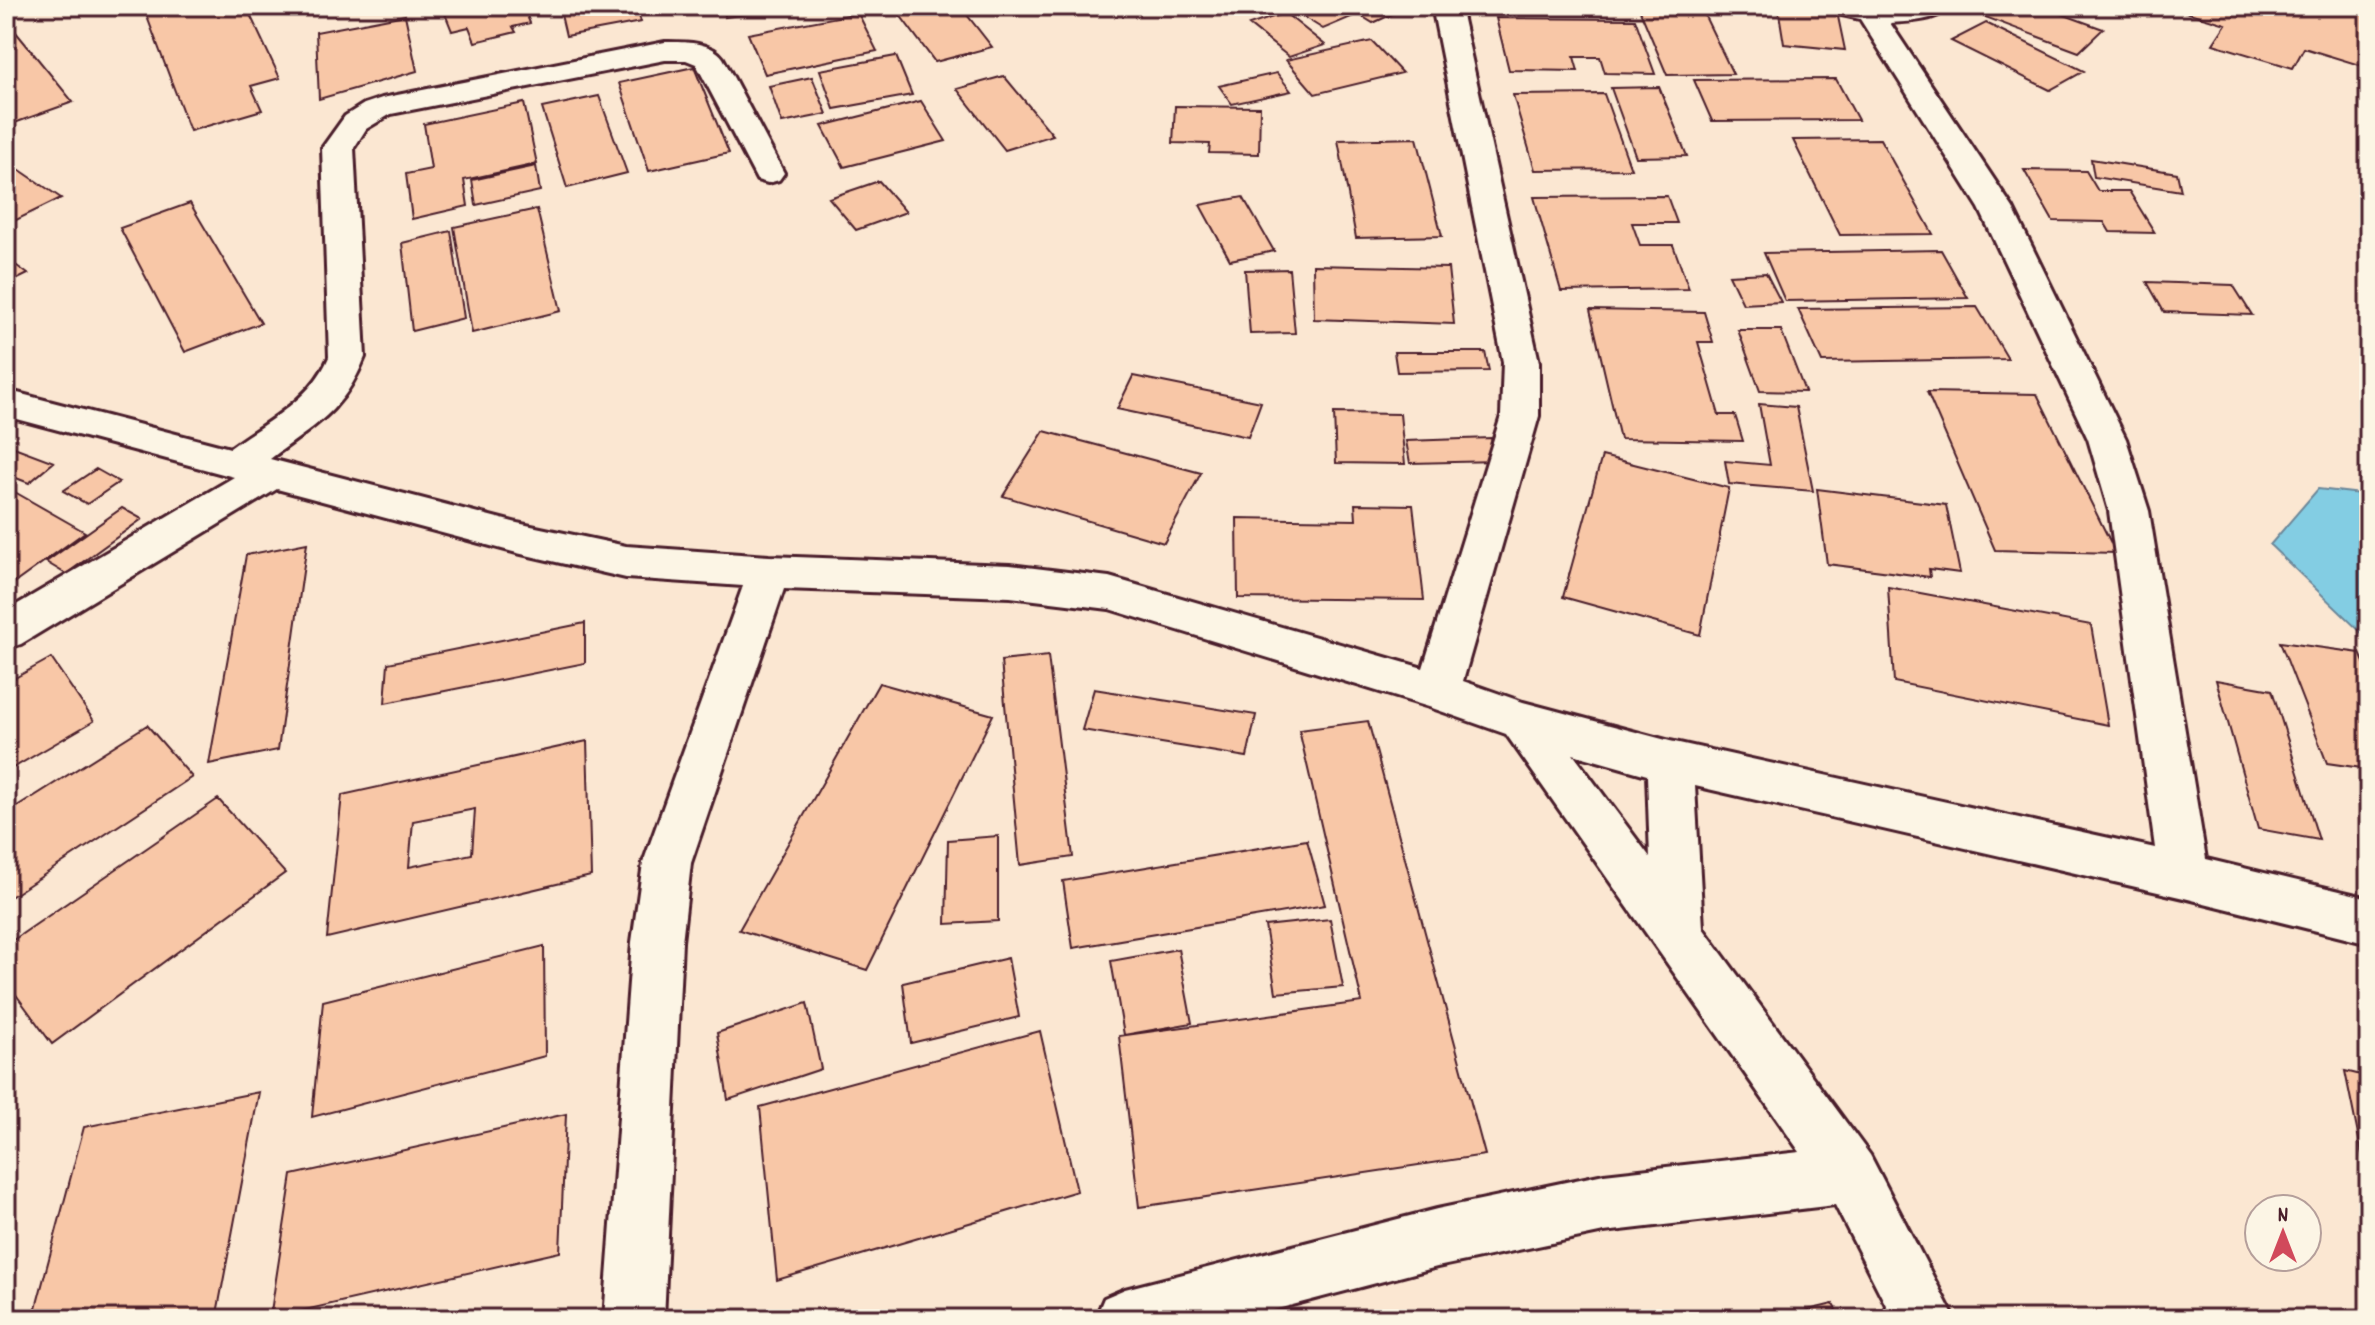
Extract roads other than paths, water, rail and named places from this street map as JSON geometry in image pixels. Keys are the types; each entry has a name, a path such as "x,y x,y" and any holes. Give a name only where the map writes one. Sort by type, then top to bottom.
{"street":[{"path":"1438,691 1520,416 1521,362 1446,6"},
{"path":"1856,10 1908,15 1936,6"},
{"path":"1856,10 1996,208 2107,439 2129,511 2184,876"},
{"path":"6,632 255,468 337,382 347,357 338,148 345,132 364,115 382,107 555,72 665,51 689,51 708,58 768,173"},
{"path":"6,403 517,538 626,562 769,572 1010,581 1109,593 1438,691 1522,721 1670,761 2184,876 2369,921"},
{"path":"634,1319 657,942 667,863 769,572"},
{"path":"1522,721 1850,1175 1925,1319"},
{"path":"1670,761 1678,935"},
{"path":"1125,1319 1437,1238 1604,1203 1850,1175"}],"water":[{"path":"2318,489 2369,495 2369,640 2270,545"}]}
